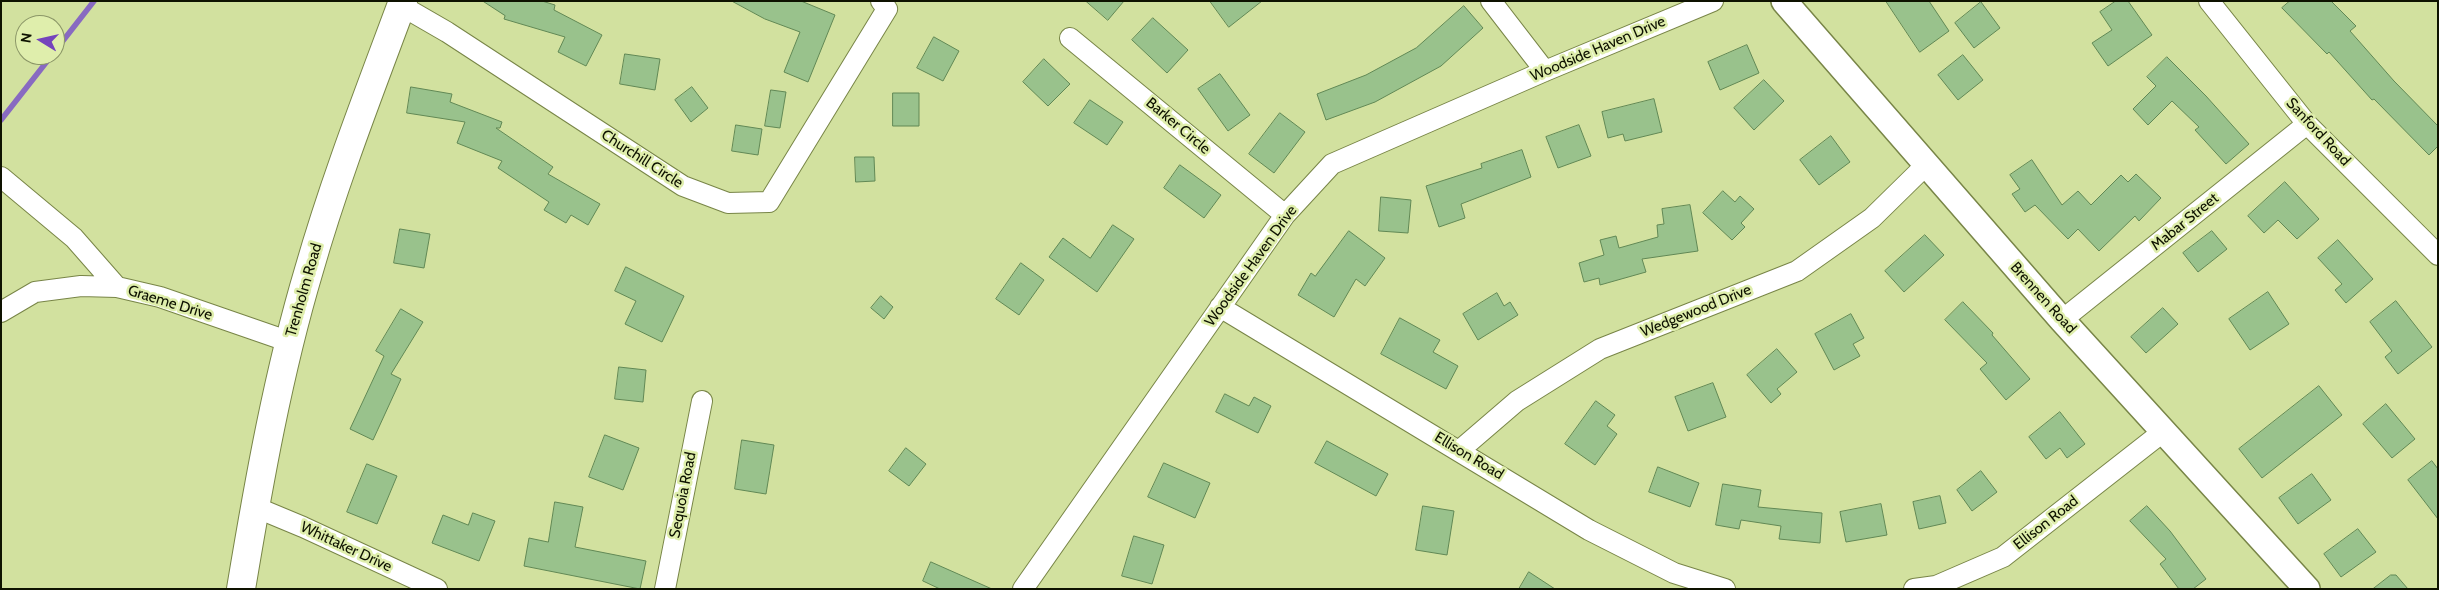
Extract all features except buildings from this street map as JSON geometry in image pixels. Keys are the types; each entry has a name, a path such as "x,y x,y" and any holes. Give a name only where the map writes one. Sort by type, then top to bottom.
{"main road":[{"name":"Trenholm Road","path":"241,589 270,422 309,270 336,183 403,4"}],"street":[{"name":"Churchill Circle","path":"403,4 682,186 728,203 769,202 887,8 881,1"},
{"path":"1491,1 1545,71"},
{"name":"Woodside Haven Drive","path":"1023,589 1285,215 1332,164 1545,71 1713,1"},
{"name":"Brennen Road","path":"1784,1 2062,320 2307,589"},
{"name":"Sanford Road","path":"2209,1 2307,124 2438,254"},
{"name":"Barker Circle","path":"1070,38 1285,215"},
{"name":"Mabar Street","path":"2062,320 2307,124"},
{"name":"Wedgewood Drive","path":"1460,450 1517,400 1600,349 1797,271 1872,218 1926,165"},
{"name":"Graeme Drive","path":"1,177 74,238 117,287 160,297 290,342"},
{"path":"1,312 36,292 81,286 117,287"},
{"name":"Ellison Road","path":"1220,307 1460,450 1589,530 1674,573 1724,589"},
{"name":"Sequoia Road","path":"665,589 702,401"},
{"name":"Ellison Road","path":"1914,589 1936,586 2003,557 2164,431"},
{"name":"Whittaker Drive","path":"255,507 437,589"}],"waterway":[{"path":"65,38 94,1"},
{"path":"1,120 44,65"}]}
